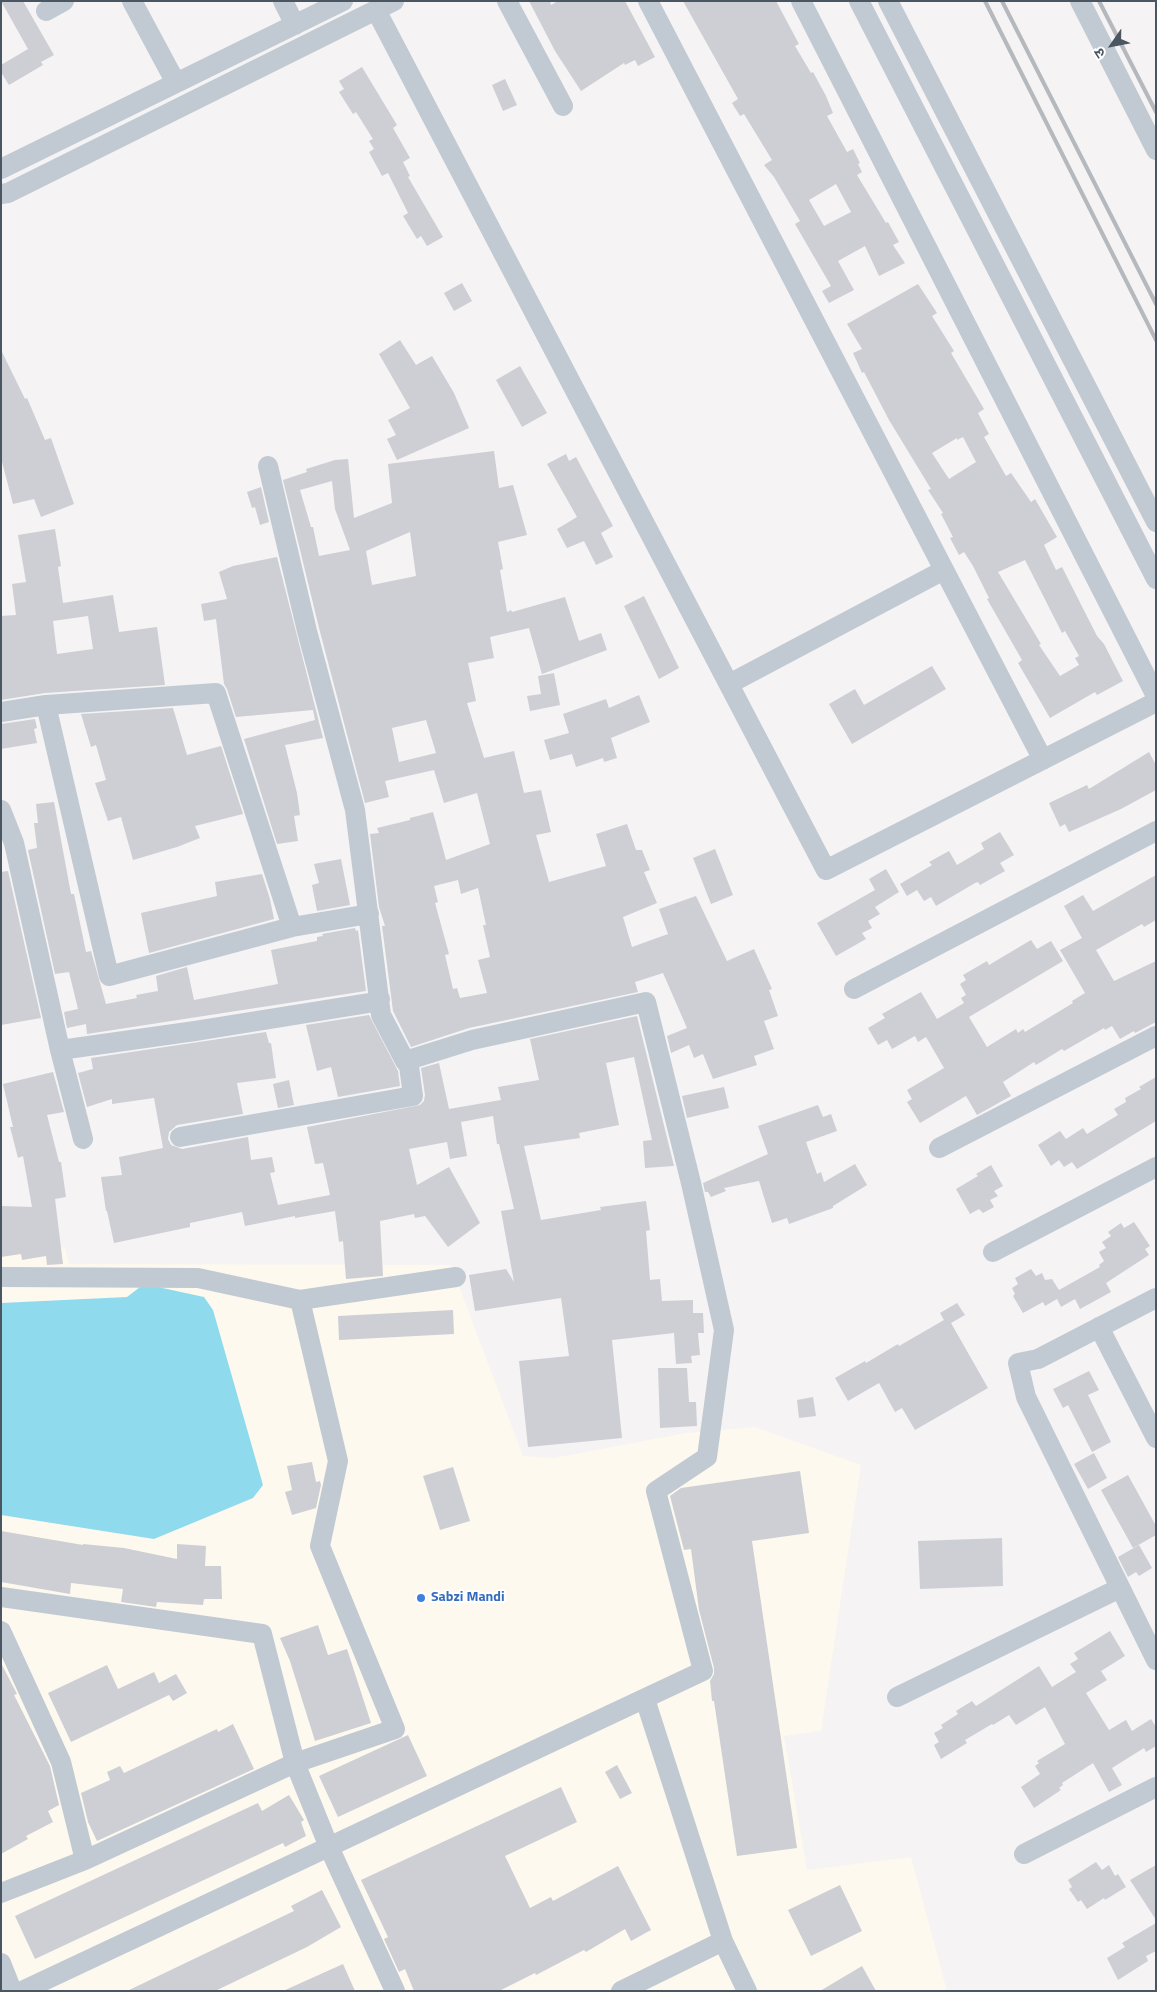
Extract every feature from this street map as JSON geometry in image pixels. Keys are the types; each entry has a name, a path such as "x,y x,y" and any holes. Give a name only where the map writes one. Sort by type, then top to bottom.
{"street":[{"path":"46,11 64,1"},
{"path":"132,1 176,83"},
{"path":"283,1 295,25"},
{"path":"1,170 343,1"},
{"path":"1,194 17,189 394,1"},
{"path":"507,1 563,106"},
{"path":"648,1 1043,760"},
{"path":"801,1 1156,696"},
{"path":"859,1 1156,580"},
{"path":"888,1 1156,522"},
{"path":"1080,1 1156,150"},
{"path":"376,10 826,870 1156,702"},
{"path":"180,1137 413,1096 409,1066 382,1015 355,810 307,630 268,466"},
{"path":"728,684 944,570"},
{"path":"1,712 46,705 216,693 292,927"},
{"path":"46,705 109,976 292,927 369,914"},
{"path":"1,810 14,843 60,1050 83,1139"},
{"path":"854,990 1156,831"},
{"path":"60,1050 195,1032 375,1002 380,999"},
{"path":"22,1991 645,1699 703,1670 656,1491 708,1457 724,1330 691,1184 646,1002 472,1040 405,1060"},
{"path":"940,1148 1156,1036"},
{"path":"993,1252 1156,1166"},
{"path":"1,1277 198,1278 300,1300 456,1277"},
{"path":"1156,1298 1038,1359 1018,1363 1026,1397 1156,1660"},
{"path":"1,1893 85,1860 295,1763 395,1729 320,1546 338,1461 300,1300"},
{"path":"1099,1327 1156,1438"},
{"path":"898,1697 1120,1588"},
{"path":"1,1597 262,1634 295,1763 329,1847 394,1991"},
{"path":"1,1631 61,1762 85,1860"},
{"path":"645,1699 723,1941 747,1991"},
{"path":"1024,1854 1156,1787"},
{"path":"620,1991 723,1941"},
{"path":"1,1963 12,1991"}],"shaded area":[{"name":"Sabzi Mandi","path":"65,1247 69,1264 451,1265 523,1456 554,1458 686,1433 755,1427 861,1465 821,1731 784,1736 807,1870 911,1857 947,1991 1,1991 1,1254"}],"water":[{"path":"144,1284 204,1297 213,1310 263,1485 253,1498 154,1539 1,1515 1,1303 127,1297"}],"building":[{"path":"1,1 23,1 54,55 41,62 43,65 9,85 1,72 1,65 28,49"},
{"path":"529,1 550,1 551,5 558,1 625,1 655,57 638,66 635,60 625,65 624,63 581,91 555,51"},
{"path":"683,1 776,1 799,44 795,46 811,73 813,72 826,96 833,113 827,116 847,152 853,149 862,172 857,175 899,242 893,245 905,263 879,276 865,246 838,261 854,290 829,303 822,291 831,286 795,224 800,221 774,177 764,165 772,160 744,114 740,116 732,103 738,99","holes":["836,184 851,212 824,226 809,200"]},
{"path":"362,67 397,125 393,128 410,158 403,162 410,176 408,177 443,237 427,246 421,236 417,239 403,216 408,213 388,173 382,176 369,152 374,149 369,141 373,139 356,112 353,114 339,92 344,89 339,81"},
{"path":"505,79 517,105 503,111 492,85"},
{"path":"462,283 472,301 454,311 444,293"},
{"path":"918,284 937,313 932,316 954,351 951,353 984,409 978,413 989,434 984,437 1006,476 1011,473 1031,502 1035,499 1057,537 1044,545 1056,570 1062,567 1097,636 1104,644 1123,681 1097,695 1095,692 1050,718 1018,663 1022,660 987,599 989,598 973,566 964,552 959,555 950,538 953,537 941,514 943,513 928,490 931,489 889,420 864,372 862,373 853,353 862,349 847,324","holes":["963,437 976,462 949,479 932,453 957,438 957,440","1025,560 1062,633 1065,631 1079,656 1075,658 1079,665 1060,676 1039,645 1041,644 998,572"]},
{"path":"400,340 416,365 432,356 454,393 469,428 397,460 387,439 396,435 388,420 410,408 379,354"},
{"path":"1,350 25,399 27,398 45,440 51,438 74,504 41,517 34,499 13,504 1,458"},
{"path":"520,366 547,413 522,427 496,380"},
{"path":"494,451 499,488 513,485 527,535 498,542 503,569 500,570 507,612 565,597 579,641 601,633 607,650 542,674 529,628 490,637 494,658 468,663 476,701 467,703 484,758 514,751 524,793 541,790 551,832 536,835 549,882 606,866 596,834 627,824 636,850 642,850 650,870 644,872 657,903 623,917 632,947 668,934 659,909 696,896 727,961 754,949 772,989 769,990 778,1016 764,1021 774,1049 754,1056 757,1065 713,1079 703,1054 694,1058 689,1045 671,1053 667,1036 687,1028 663,973 635,982 638,992 469,1028 411,1047 393,1011 382,926 385,926 379,907 370,834 379,833 377,828 433,812 446,860 490,844 477,793 444,803 434,770 385,781 389,797 365,803 319,628 283,480 307,472 306,469 335,460 348,459 354,518 392,503 388,464","holes":["332,481 335,509 350,550 319,556 313,527 311,527 300,490","410,532 416,576 372,585 366,551","426,720 436,753 399,762 392,728","458,880 461,894 478,888 486,925 483,925 490,957 478,960 487,993 460,998 457,988 453,989 445,955 449,954 435,903 438,902 434,886"]},
{"path":"566,454 569,461 576,457 613,526 601,533 613,557 596,565 584,541 567,548 557,529 577,517 547,464"},
{"path":"261,487 269,522 260,525 255,507 252,508 247,492"},
{"path":"55,529 61,566 58,567 63,603 113,595 119,632 157,627 165,685 45,693 1,700 1,616 16,615 12,584 26,582 18,535","holes":["88,616 93,649 57,654 53,621"]},
{"path":"277,557 323,738 285,745 297,793 300,815 294,816 298,841 277,844 244,739 315,720 313,710 236,717 224,684 216,619 204,621 201,604 227,599 219,572 233,566"},
{"path":"644,596 679,668 659,679 624,606"},
{"path":"932,666 946,689 852,744 829,704 855,689 864,705"},
{"path":"554,673 560,705 530,711 527,696 541,694 538,676"},
{"path":"639,695 650,722 611,738 617,758 604,762 603,758 576,767 572,754 550,760 544,740 569,733 563,714 606,699 609,708"},
{"path":"173,708 187,755 221,746 243,814 195,826 200,838 133,860 121,817 108,821 95,783 106,780 96,745 91,747 81,714"},
{"path":"35,719 37,728 34,729 37,743 1,749 1,724"},
{"path":"1149,752 1156,765 1156,790 1121,809 1069,832 1065,824 1060,827 1049,803 1087,785 1089,789"},
{"path":"54,802 71,894 74,894 86,952 91,951 106,1004 137,998 136,995 158,991 156,976 187,967 194,1000 278,984 271,950 317,941 317,937 323,936 322,934 355,928 356,931 358,930 366,991 87,1034 86,1024 67,1028 64,1012 78,1009 69,972 55,974 28,850 37,848 34,823 38,823 36,804"},
{"path":"1000,832 1014,855 1000,863 1005,871 980,885 978,882 975,883 936,906 931,897 924,901 917,890 907,896 900,884 932,865 929,862 949,851 957,865 984,849 981,843"},
{"path":"715,849 733,895 711,904 693,858"},
{"path":"341,859 350,905 317,911 312,885 319,883 314,864"},
{"path":"886,869 899,892 875,907 880,914 868,921 872,928 862,933 866,939 836,956 817,923 875,890 869,879"},
{"path":"8,871 41,1018 1,1025 1,872"},
{"path":"262,874 274,919 149,953 141,913 217,896 215,882"},
{"path":"1156,875 1156,920 1144,927 1142,924 1096,950 1114,981 1156,961 1156,1022 1120,1039 1112,1026 1105,1030 1104,1028 1064,1051 1062,1049 1036,1065 1034,1062 1003,1082 1011,1096 977,1115 966,1096 920,1123 907,1102 912,1099 907,1090 944,1068 926,1037 918,1042 915,1036 892,1049 887,1040 878,1045 868,1028 885,1018 882,1014 921,992 937,1019 964,1003 961,998 966,995 960,984 966,980 963,975 987,961 989,965 1031,940 1037,949 1051,941 1063,961 969,1017 987,1047 1016,1029 1018,1033 1023,1029 1025,1032 1073,1003 1072,1001 1085,993 1060,950 1082,938 1064,906 1083,895 1093,911"},
{"path":"369,1015 398,1071 400,1086 338,1097 331,1067 317,1071 306,1025"},
{"path":"637,1016 674,1166 645,1168 643,1141 652,1140 634,1057 606,1063 619,1125 579,1133 580,1138 524,1146 541,1220 601,1210 600,1207 646,1201 650,1230 646,1231 650,1280 660,1279 662,1301 693,1300 693,1313 703,1313 704,1333 698,1333 700,1355 691,1356 692,1363 676,1364 674,1333 612,1340 622,1438 528,1447 519,1361 569,1356 561,1298 475,1311 469,1275 506,1269 514,1282 501,1211 514,1209 499,1144 497,1144 493,1116 461,1122 467,1156 450,1159 447,1142 409,1149 417,1185 449,1167 480,1223 448,1247 425,1216 415,1218 414,1214 380,1221 383,1276 346,1279 343,1241 339,1242 335,1211 295,1218 295,1216 245,1226 242,1212 190,1223 190,1227 114,1243 106,1211 101,1177 122,1175 119,1157 163,1148 154,1098 112,1104 112,1099 87,1107 78,1073 93,1069 91,1058 266,1032 269,1043 271,1043 276,1078 237,1083 243,1114 177,1125 169,1132 168,1139 171,1145 182,1149 248,1137 251,1160 272,1157 275,1172 270,1173 278,1205 330,1195 323,1163 315,1164 307,1127 420,1105 424,1101 425,1095 421,1068 439,1063 449,1109 501,1100 498,1087 539,1080 530,1039"},
{"path":"53,1072 64,1112 47,1115 59,1162 61,1162 66,1197 55,1199 63,1264 47,1265 46,1256 22,1260 21,1254 1,1257 1,1206 32,1207 23,1156 18,1158 10,1127 13,1127 3,1084"},
{"path":"1156,1077 1156,1121 1077,1169 1072,1162 1064,1167 1059,1160 1051,1166 1038,1145 1060,1131 1066,1139 1083,1128 1087,1134 1118,1115 1114,1109 1126,1102 1125,1098 1141,1089 1139,1087"},
{"path":"289,1080 294,1105 278,1108 273,1084"},
{"path":"724,1087 729,1108 687,1118 682,1096"},
{"path":"818,1105 823,1117 831,1114 837,1131 806,1142 817,1174 821,1172 824,1182 855,1164 867,1185 833,1206 833,1208 789,1224 787,1218 772,1223 759,1181 724,1188 726,1191 711,1197 708,1192 705,1192 703,1183 768,1154 758,1126"},
{"path":"991,1165 1003,1186 994,1191 998,1196 990,1200 994,1207 983,1213 979,1209 970,1214 956,1189 978,1176 976,1174"},
{"path":"1134,1222 1150,1246 1145,1249 1149,1255 1106,1283 1111,1292 1080,1309 1075,1299 1061,1307 1057,1299 1045,1306 1043,1302 1023,1313 1013,1296 1015,1294 1012,1288 1018,1284 1015,1278 1031,1269 1036,1276 1042,1273 1045,1280 1052,1279 1059,1290 1100,1267 1099,1265 1104,1261 1099,1252 1106,1248 1102,1242 1111,1236 1108,1232 1121,1223 1124,1228"},
{"path":"957,1303 965,1315 951,1323 988,1388 915,1430 902,1408 895,1412 879,1383 848,1401 835,1378 865,1361 866,1363 898,1344 899,1346 944,1320 940,1313"},
{"path":"453,1310 454,1334 339,1340 338,1316"},
{"path":"658,1368 687,1368 689,1402 696,1402 697,1426 660,1428"},
{"path":"1089,1371 1099,1390 1088,1395 1111,1442 1092,1452 1068,1405 1063,1408 1053,1389"},
{"path":"813,1397 816,1416 799,1418 797,1400"},
{"path":"1094,1453 1107,1478 1088,1489 1074,1464"},
{"path":"312,1462 316,1482 320,1481 321,1485 316,1508 292,1515 285,1492 292,1490 287,1466"},
{"path":"453,1467 470,1521 440,1530 423,1476"},
{"path":"800,1471 809,1533 752,1541 797,1848 737,1856 714,1701 712,1701 710,1681 714,1674 714,1668 699,1610 691,1549 684,1550 670,1496 681,1488"},
{"path":"1128,1475 1156,1526 1156,1535 1133,1548 1101,1490"},
{"path":"1,1531 83,1545 124,1548 177,1559 177,1544 206,1546 205,1566 221,1566 222,1599 204,1599 203,1605 157,1602 156,1607 121,1602 123,1589 71,1583 70,1594 1,1582"},
{"path":"1002,1538 1003,1586 920,1589 918,1541"},
{"path":"1139,1545 1152,1568 1139,1576 1136,1572 1128,1577 1118,1557"},
{"path":"318,1625 328,1655 347,1649 371,1723 315,1741 290,1661 280,1638"},
{"path":"1110,1631 1125,1656 1101,1671 1107,1680 1086,1693 1109,1730 1126,1720 1132,1731 1151,1719 1156,1727 1156,1746 1146,1752 1144,1748 1112,1768 1122,1785 1109,1792 1093,1763 1062,1783 1063,1785 1059,1788 1061,1790 1034,1808 1021,1787 1040,1774 1035,1766 1039,1763 1037,1761 1065,1744 1045,1707 1016,1725 1009,1715 965,1740 967,1743 941,1759 934,1745 939,1742 934,1733 943,1728 941,1725 958,1714 956,1711 972,1701 976,1706 1039,1666 1052,1687 1076,1672 1070,1664 1078,1659 1074,1653"},
{"path":"1,1663 17,1694 14,1695 50,1766 59,1805 48,1811 53,1822 26,1836 28,1839 1,1854"},
{"path":"107,1665 118,1689 154,1672 159,1683 176,1674 187,1693 173,1701 169,1695 71,1742 48,1693"},
{"path":"233,1724 254,1769 97,1841 88,1822 81,1793 110,1780 107,1772 120,1766 124,1773 217,1729 218,1732"},
{"path":"408,1735 427,1776 338,1817 319,1776"},
{"path":"617,1765 632,1793 620,1799 605,1772"},
{"path":"561,1787 577,1822 505,1856 530,1908 551,1897 553,1901 618,1866 651,1930 631,1941 625,1929 586,1952 584,1950 536,1975 535,1973 499,1991 414,1991 405,1969 399,1972 384,1939 388,1937 361,1880"},
{"path":"289,1795 304,1820 301,1822 306,1836 285,1847 283,1843 35,1959 15,1916 258,1803 262,1811"},
{"path":"1096,1862 1102,1870 1109,1865 1115,1876 1118,1874 1126,1887 1087,1909 1081,1900 1078,1902 1069,1889 1072,1887 1068,1880"},
{"path":"1156,1865 1156,1920 1130,1880"},
{"path":"840,1885 862,1931 811,1956 788,1910"},
{"path":"322,1890 341,1927 307,1947 215,1991 127,1991 294,1911 291,1906"},
{"path":"1156,1923 1156,1951 1146,1956 1148,1961 1118,1980 1107,1958 1125,1947 1122,1943"},
{"path":"343,1964 355,1991 283,1991"},
{"path":"862,1966 876,1991 820,1991"}],"railway":[{"path":"985,1 1156,340"},
{"path":"1002,1 1156,304"},
{"path":"1099,1 1156,112"}],"place":[{"name":"Sabzi Mandi","path":"421,1598"}]}
